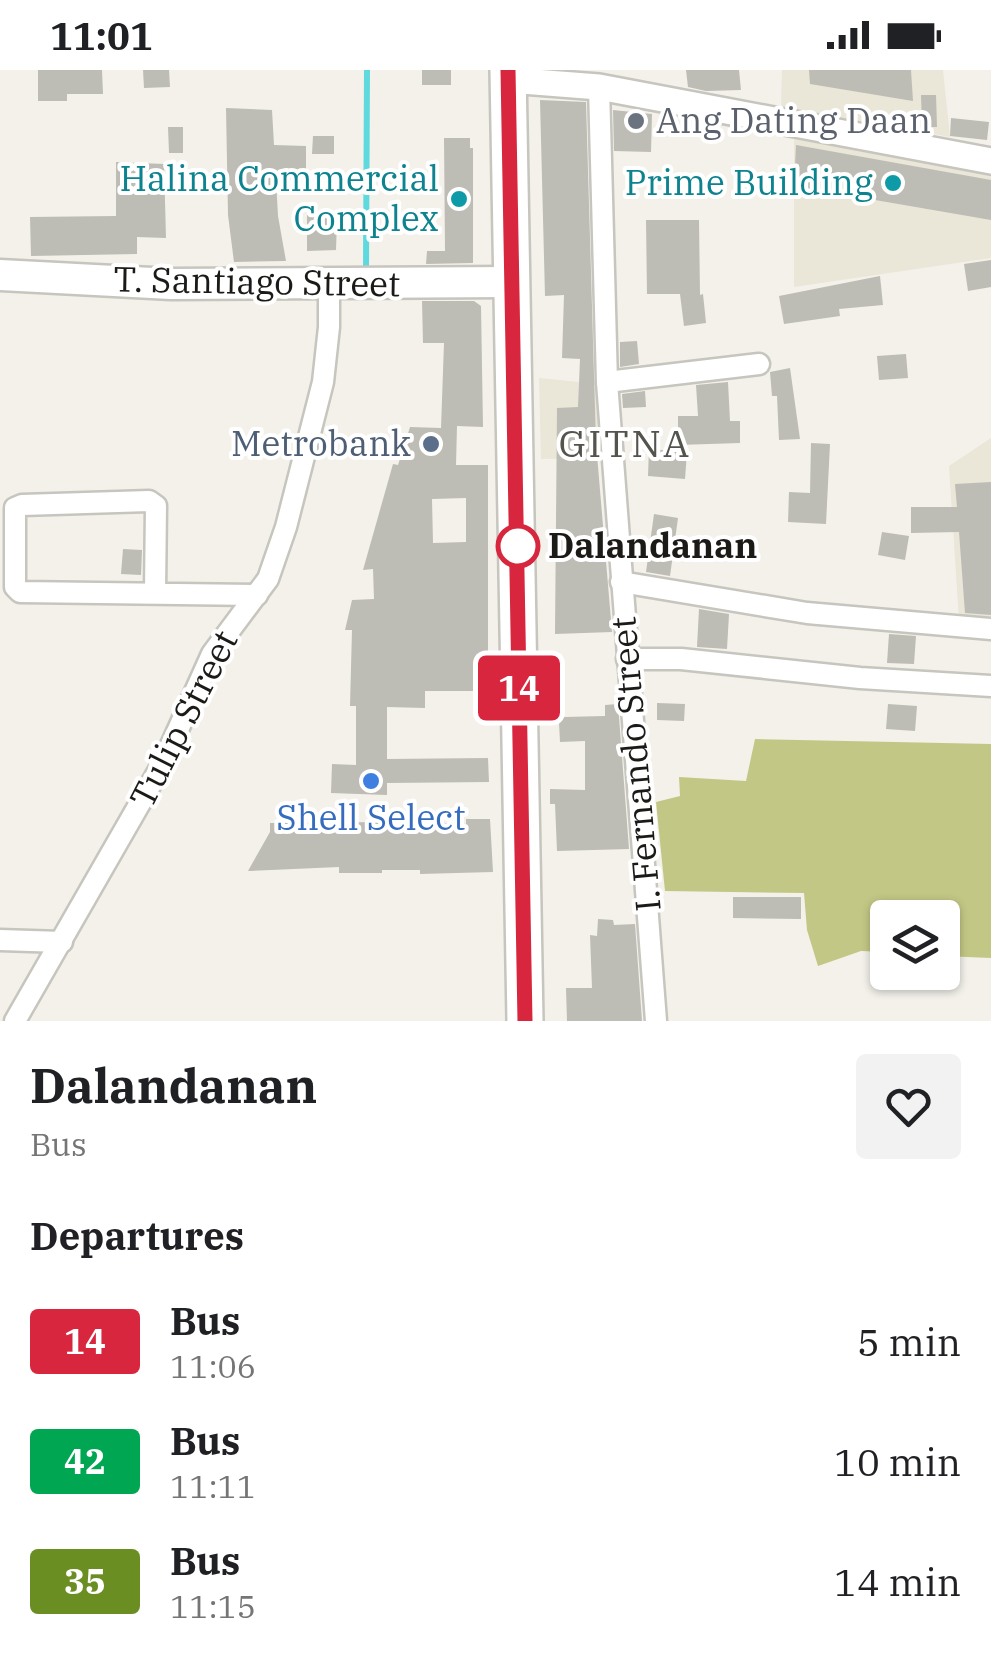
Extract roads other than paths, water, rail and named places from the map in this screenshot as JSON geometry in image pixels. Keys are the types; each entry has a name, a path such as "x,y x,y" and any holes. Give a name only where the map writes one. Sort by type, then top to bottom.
{"highway":[{"path":"508,75 525,1021"}],"main road":[{"name":"T. Santiago Street","path":"0,274 171,284 513,282"}],"street":[{"path":"508,75 599,88 991,161"},
{"name":"I. Fernando Street","path":"599,88 607,382 656,1021"},
{"name":"Tulip Street","path":"15,1021 163,764 212,654 268,580 286,528 316,412 327,354 329,285"},
{"path":"607,382 758,364"},
{"path":"155,592 156,506 149,502 22,504 15,508 15,587 20,592 256,595"},
{"path":"621,582 808,614 991,629"},
{"path":"627,659 681,659 860,678 991,686"},
{"path":"0,940 62,942"}],"waterway":[{"path":"366,270 367,70"}],"place":[{"name":"Ang Dating Daan","path":"636,121"},
{"name":"Prime Building","path":"893,183"},
{"name":"Halina Commercial Complex","path":"459,199"},
{"name":"Metrobank","path":"431,444"},
{"name":"Dalandanan","path":"518,546"},
{"name":"Shell Select","path":"371,781"}],"district":[{"name":"GITNA","path":"625,444"}]}
